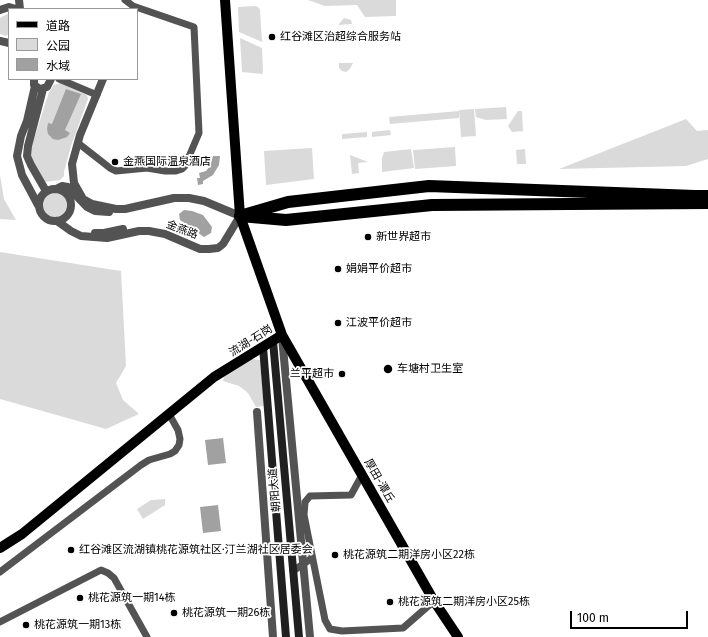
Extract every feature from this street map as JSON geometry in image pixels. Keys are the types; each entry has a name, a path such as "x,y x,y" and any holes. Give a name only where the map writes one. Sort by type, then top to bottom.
{"highway":[{"path":"240,216 288,202 429,186 708,196"},
{"path":"695,196 708,192"},
{"path":"240,216 286,220 432,205 708,204"}],"main road":[{"name":"流湖-石岗","path":"0,548 22,534 214,377 278,338 240,216 225,0"},
{"name":"厚田-潭丘","path":"278,338 362,475 434,601 458,637"},
{"name":"朝阳大道","path":"278,338 293,571 299,637"},
{"name":"朝阳大道","path":"263,347 286,637"}],"street":[{"path":"78,143 116,171 147,168 176,171 185,166 199,132 194,27 133,6 125,0"},
{"path":"0,10 9,7 12,8"},
{"name":"金燕路","path":"37,85 47,87 49,80"},
{"path":"62,80 97,94"},
{"path":"70,80 97,94"},
{"path":"97,80 94,86 97,94"},
{"path":"38,205 42,194 46,191 59,188 68,181 78,143 104,80"},
{"name":"金燕路","path":"37,85 21,136 17,156 22,174 42,215 51,220 60,220 80,230 104,233 134,227 147,227 172,233 207,245 220,241 240,216 193,202 172,202 119,213 95,211 82,202 68,187 59,188"},
{"name":"金燕路","path":"37,85 27,156 46,191"},
{"path":"72,164 74,183 79,194 83,199 92,204 125,209 174,198 189,198 204,201 240,216"},
{"path":"59,188 66,193 71,202 69,212 60,220"},
{"path":"278,338 310,637"},
{"path":"257,412 274,637"},
{"path":"0,572 141,465 149,460 170,454 175,450 179,445 180,439 178,430 169,414"},
{"path":"362,475 351,496 310,496 305,502 304,515 312,558 325,620 330,629 342,631 403,628 434,601"},
{"path":"293,571 312,558"},
{"path":"0,622 100,570 108,573 114,578 147,637"}],"green space":[{"path":"308,0 396,0 396,16 365,17 357,5 325,6"},
{"path":"255,6 260,10 262,42 239,32 238,7"},
{"path":"8,14 8,35 6,36 0,34 0,18"},
{"path":"344,18 351,20 352,24 338,25"},
{"path":"240,38 262,48 262,74 242,72"},
{"path":"339,63 353,63 350,69 346,72 339,68"},
{"path":"60,83 87,95 88,99 71,146 64,176 60,180 45,182 34,166 31,155 32,145 49,92 54,85"},
{"path":"506,107 507,119 486,120 476,117 475,109"},
{"path":"474,109 476,136 461,137 459,110"},
{"path":"459,111 459,118 390,124 389,117"},
{"path":"518,111 522,111 523,131 512,132 508,126"},
{"path":"686,119 697,131 708,130 708,159 686,166 559,169"},
{"path":"390,130 391,135 372,137 372,132"},
{"path":"367,132 367,137 342,139 342,134"},
{"path":"455,147 456,166 415,169 413,150"},
{"path":"312,148 314,179 266,185 264,151"},
{"path":"411,149 414,168 382,172 382,158 384,152"},
{"path":"525,149 526,164 517,164 516,150"},
{"path":"350,155 368,162 358,163 359,173 352,174"},
{"path":"0,175 4,199 16,220 0,219"},
{"path":"54,191 63,195 67,204 63,213 54,217 45,213 41,204 45,195"},
{"path":"0,252 121,271 126,366 116,383 123,400 139,414 106,429 0,399"},
{"path":"251,359 260,360 264,406 256,407 248,393 239,386 223,381 224,377"},
{"path":"165,499 165,505 143,519 137,509 151,500"}],"water":[{"path":"66,89 81,94 65,130 70,133 67,137 58,140 53,139 48,134 48,123 52,124"},
{"path":"213,156 220,156 219,165 213,175 203,181 203,184 198,185 197,178 200,178 199,173 206,171 210,166"},
{"path":"184,210 203,215 212,227 211,233 204,237 180,220 179,214"},
{"path":"223,438 226,463 208,465 205,440"},
{"path":"218,505 221,531 203,533 200,507"}],"place":[{"name":"红谷滩区治超综合服务站","path":"272,37"},
{"name":"金燕国际温泉酒店","path":"115,162"},
{"name":"新世界超市","path":"368,237"},
{"name":"娟娟平价超市","path":"338,269"},
{"name":"江波平价超市","path":"338,323"},
{"name":"车塘村卫生室","path":"388,369"},
{"name":"兰平超市","path":"342,374"},
{"name":"红谷滩区流湖镇桃花源筑社区·汀兰湖社区居委会","path":"71,550"},
{"name":"桃花源筑二期洋房小区22栋","path":"335,555"},
{"name":"桃花源筑一期14栋","path":"80,598"},
{"name":"桃花源筑二期洋房小区25栋","path":"390,602"},
{"name":"桃花源筑一期26栋","path":"174,613"},
{"name":"桃花源筑一期13栋","path":"26,625"}]}
